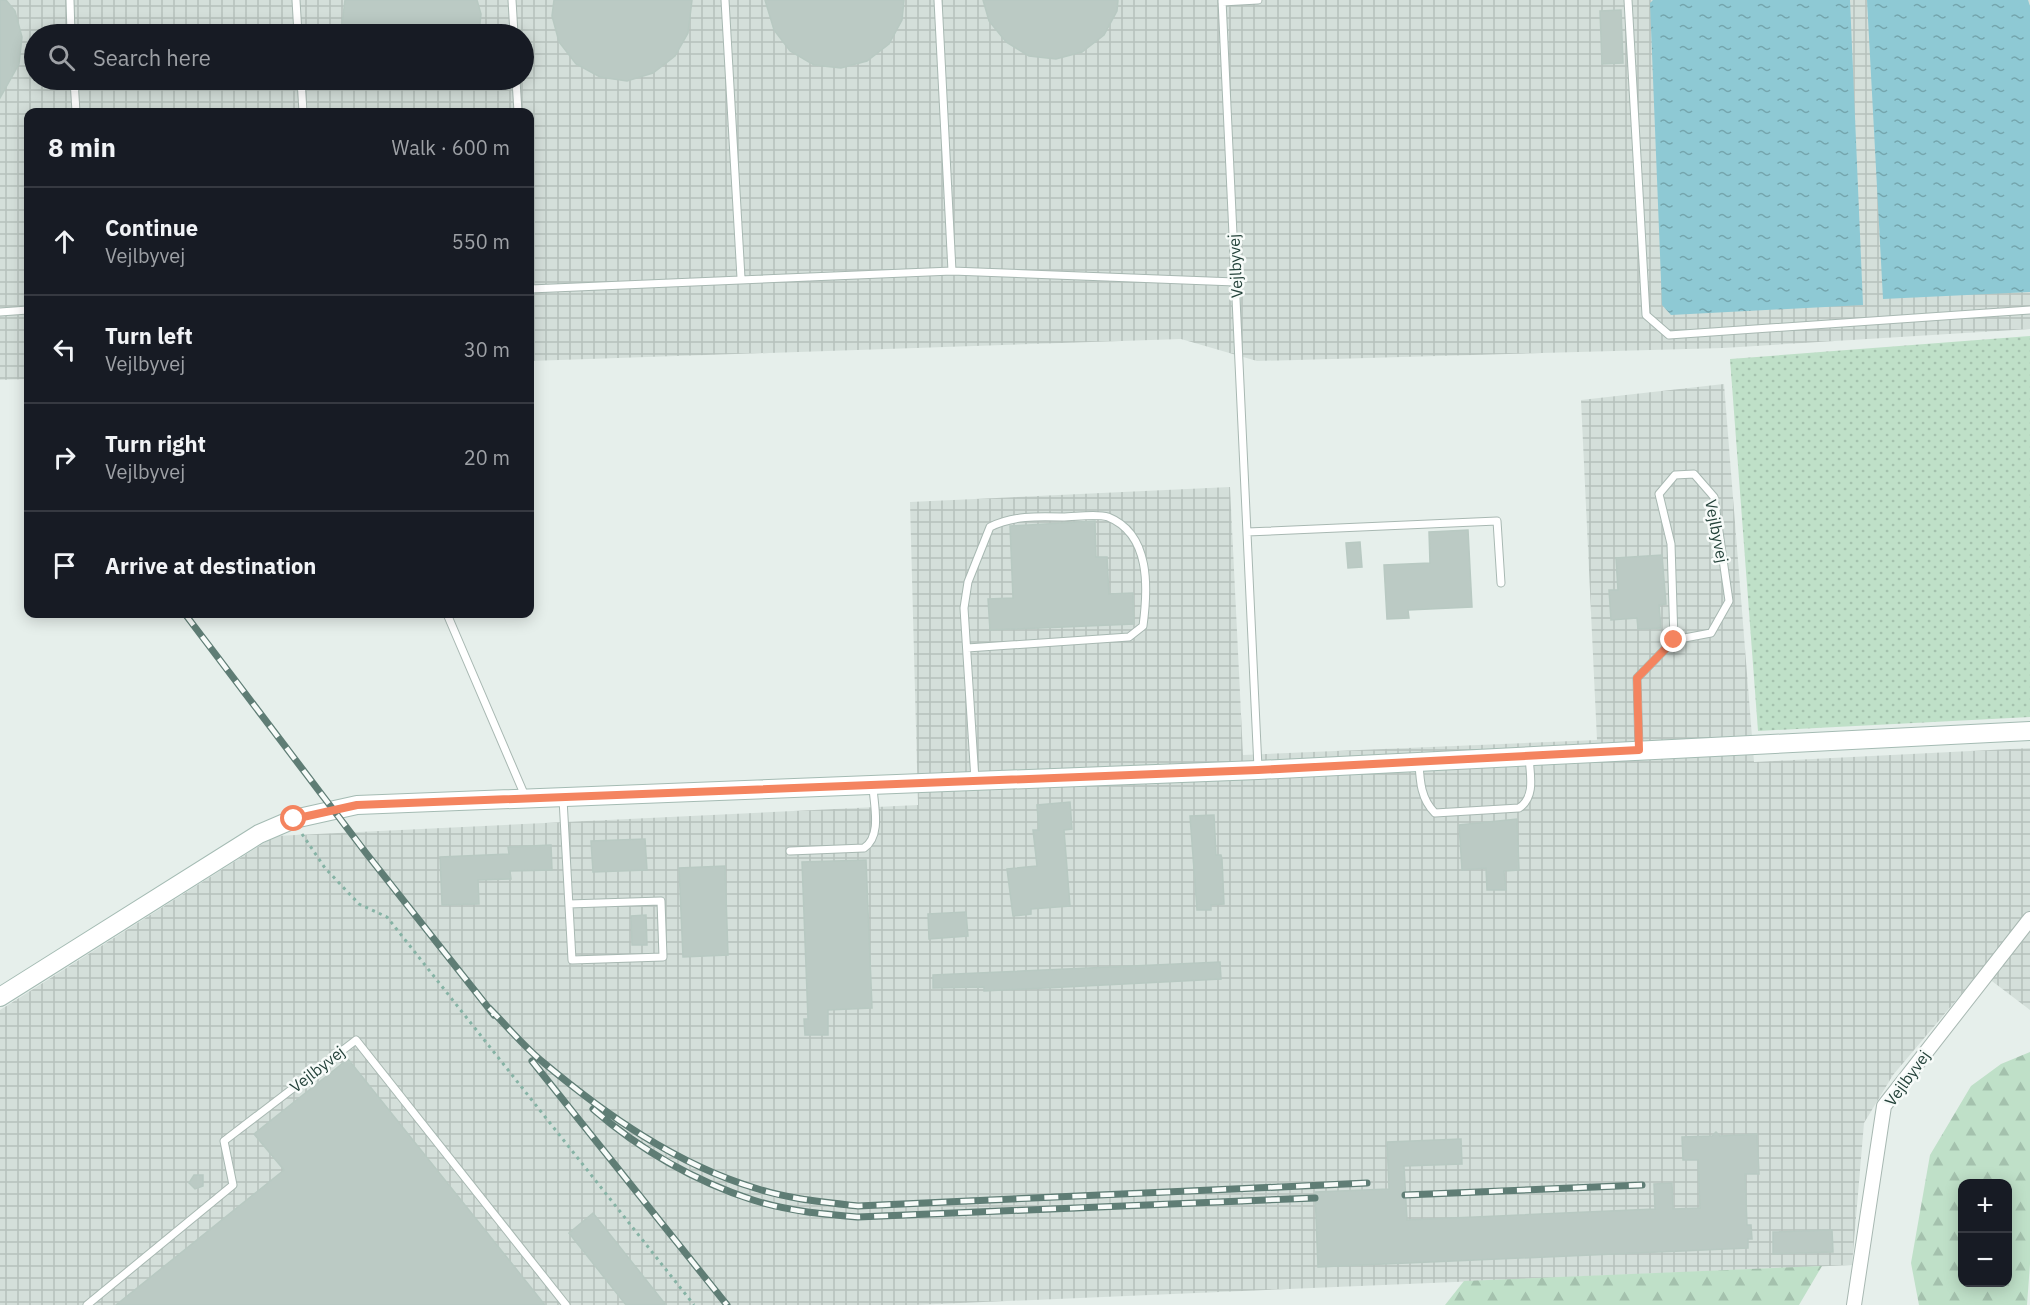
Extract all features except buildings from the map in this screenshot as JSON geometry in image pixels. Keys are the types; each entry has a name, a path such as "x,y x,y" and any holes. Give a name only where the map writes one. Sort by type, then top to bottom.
{"street":[{"path":"0,997 259,834 294,819 357,805 1258,770 1419,760 2030,731"},
{"name":"Vejlbyvej","path":"1854,1305 1884,1106 2030,919"}],"lane":[{"path":"70,0 71,24"},
{"path":"296,0 297,24"},
{"path":"512,0 513,24"},
{"path":"725,0 741,278"},
{"path":"938,0 952,271"},
{"path":"1222,1 1258,0"},
{"path":"1628,0 1646,315 1669,335 2030,310"},
{"name":"Vejlbyvej","path":"1222,1 1258,770"},
{"path":"75,90 76,108"},
{"path":"302,90 303,108"},
{"path":"517,90 518,108"},
{"path":"534,289 741,278 952,271 1235,282"},
{"path":"0,312 24,310"},
{"name":"Vejlbyvej","path":"1694,474 1714,497 1729,601 1711,633 1674,640 1671,544 1659,494 1676,476 1694,474"},
{"path":"967,648 1130,637 1143,626 1148,590 1142,554 1130,533 1107,517 1006,519 990,527 968,582 964,608 975,780"},
{"path":"1247,532 1497,521 1501,583"},
{"path":"449,618 526,798"},
{"path":"1639,750 1637,678 1674,640"},
{"path":"1419,760 1420,783 1425,803 1435,813 1520,808 1526,803 1531,793 1529,755"},
{"path":"790,851 864,848 872,843 875,832 873,784"},
{"path":"562,797 572,960 663,957 661,901 569,904"},
{"name":"Vejlbyvej","path":"87,1305 233,1185 224,1141 356,1040 567,1305"}],"path":[{"path":"294,819 326,868 359,904 387,917 694,1305"}],"shaded area":[{"path":"0,0 2030,0 2030,329 1723,348 1257,361 1181,339 534,361 534,108 24,108 24,379 0,380"},
{"path":"1724,384 1754,762 2030,748 2030,1010 1980,972 1893,1075 1864,1123 1852,1265 914,1305 0,1305 0,1010 275,836 918,805 910,502 1230,487 1243,755 1597,740 1581,400"}],"green space":[{"path":"2030,336 2030,717 1758,731 1730,359"},
{"path":"2030,1052 2030,1264 2027,1305 1919,1305 1911,1263 1930,1155 1971,1086 2001,1064"},
{"path":"1822,1266 1799,1305 1445,1305 1464,1281"}],"water":[{"path":"1653,0 1850,0 1863,305 1671,315 1662,305 1650,3"},
{"path":"1867,0 2028,0 2030,6 2030,292 1883,299"}],"railway":[{"path":"188,618 366,853 494,1015"},
{"path":"489,1008 544,1063 617,1119 697,1166 767,1192 858,1206 1367,1183"},
{"path":"532,1061 727,1305"},
{"path":"593,1109 649,1150 710,1183 766,1204 818,1213 858,1217 1315,1198"},
{"path":"1405,1195 1642,1185"}],"route":[{"path":"294,819 357,805 1258,770 1639,750 1637,678 1674,640"}]}
